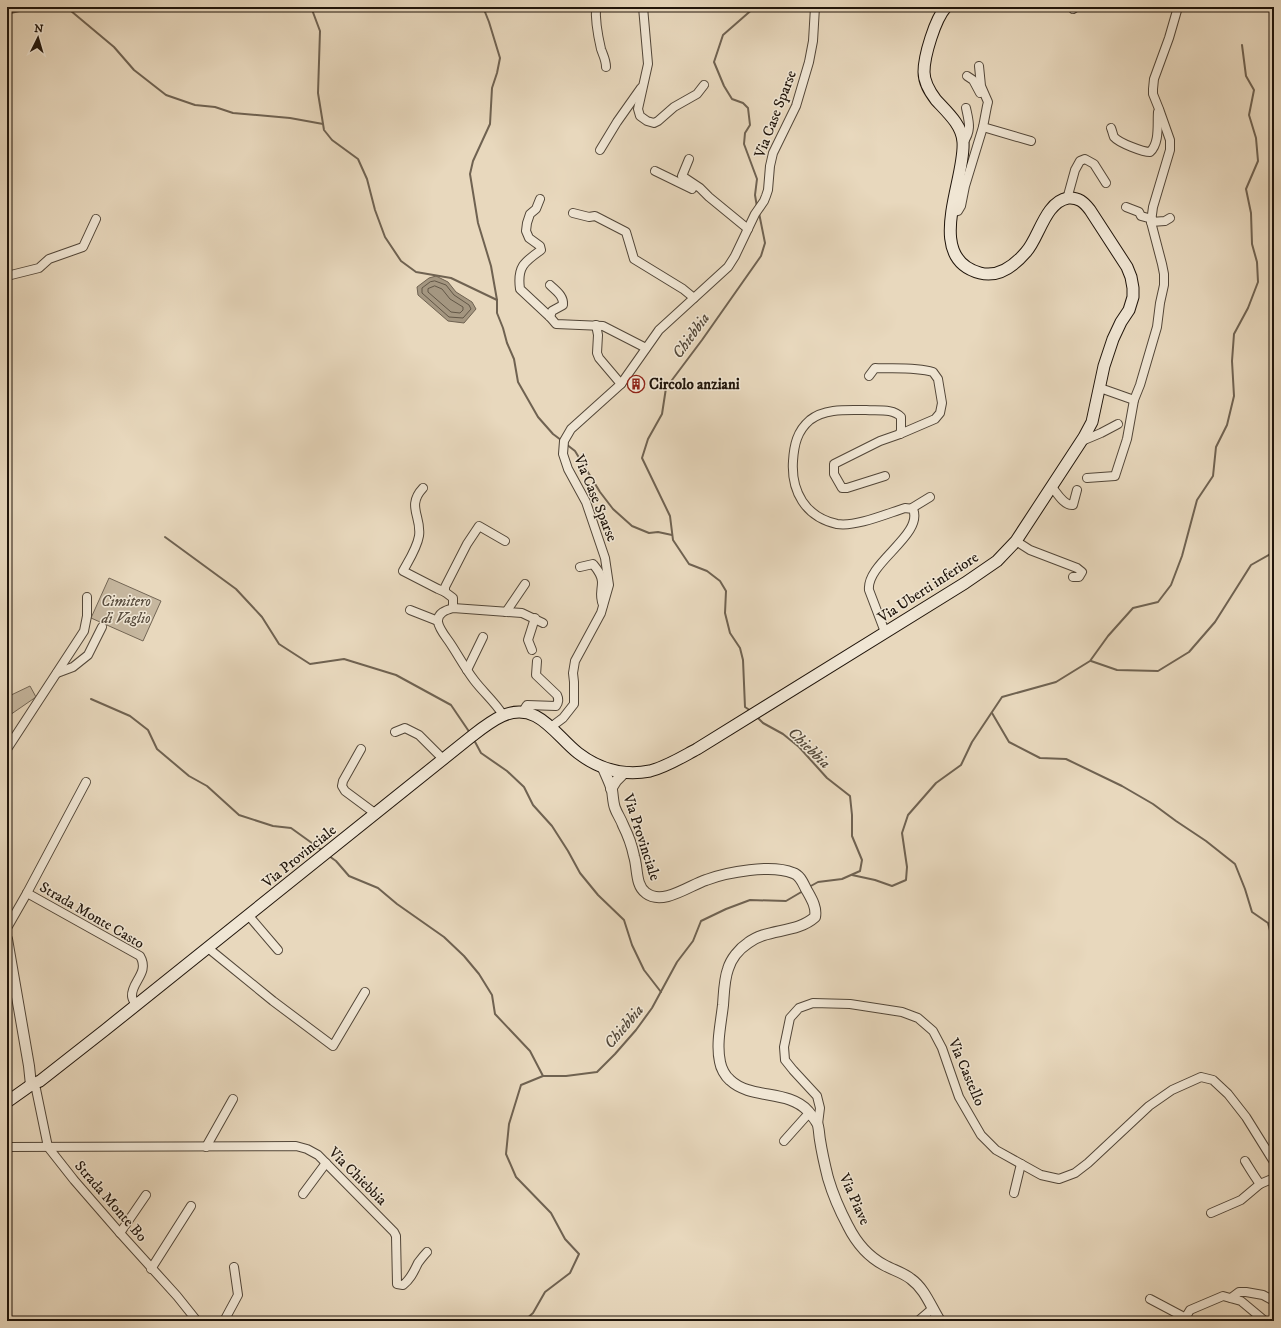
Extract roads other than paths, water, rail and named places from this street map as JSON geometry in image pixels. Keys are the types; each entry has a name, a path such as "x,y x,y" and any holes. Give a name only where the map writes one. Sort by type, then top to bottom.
{"main road":[{"path":"946,7 935,27 924,72 930,93 958,126 963,143 961,165 951,213 951,243 960,262 972,271 984,274 995,274 1005,270 1018,261 1029,249 1053,208 1060,201 1067,199"},
{"name":"Via Uberti inferiore","path":"524,712 539,717 578,753 603,768 625,772 650,770 665,766 697,749 997,561 1016,541 1082,441 1092,422 1104,366 1113,339 1121,322 1129,310 1133,297 1134,288 1127,267 1090,210 1081,200 1072,198 1067,199"},
{"path":"503,715 515,712 524,712"},
{"name":"Via Provinciale","path":"7,1102 40,1080 136,1006 472,736 503,715"}],"street":[{"path":"596,7 601,49 606,61 606,67"},
{"path":"642,7 648,64 638,109 640,116 647,121 654,123 674,107 697,94 704,85"},
{"name":"Via Case Sparse","path":"551,728 563,718 574,704 573,673 575,661 601,613 609,585 605,558 586,502 568,469 563,454 566,437 571,429 621,384 659,330 728,267 735,256 755,214 764,201 768,190 770,166 773,153 796,106 801,91 813,41 815,7"},
{"path":"1087,478 1115,476 1127,439 1134,400 1158,327 1160,303 1164,285 1164,274 1151,220 1153,207 1170,150 1170,140 1153,94 1154,79 1169,38 1178,7"},
{"path":"951,213 958,211 961,206 965,186 984,127 988,102 981,86 979,66"},
{"path":"967,76 973,80 987,106"},
{"path":"600,150 617,122 641,88 644,81"},
{"path":"963,143 968,135 970,126 966,108"},
{"path":"1111,128 1114,137 1142,151 1150,152 1156,143 1159,109"},
{"path":"984,127 1031,142"},
{"path":"689,159 682,176 700,188 748,229"},
{"path":"1067,199 1080,161 1085,159 1094,164 1106,183"},
{"path":"655,171 709,197"},
{"path":"540,199 536,210 530,214 526,231 529,238 540,246 541,250 522,265 520,289 556,324 603,326 612,329 646,348"},
{"path":"1126,207 1139,212 1141,216 1151,220 1165,220 1170,218"},
{"path":"573,213 589,217 595,216 626,232 634,259 683,289 694,298"},
{"path":"7,276 39,268 49,259 83,247 96,219"},
{"path":"550,285 562,298 563,302 562,305 552,311 550,317"},
{"path":"596,326 598,335 598,358 621,384"},
{"path":"869,376 875,368 914,369 933,372 938,379 942,403 940,413 935,419 880,441 834,464 834,474 842,488 847,488 885,476"},
{"path":"1100,388 1134,400"},
{"path":"900,434 901,417 895,412 848,410 828,412 811,420 799,433 794,446 792,472 798,494 808,509 820,518 837,524 852,524 905,508 912,508 930,496"},
{"path":"1082,441 1118,424"},
{"path":"1052,487 1065,503 1070,506 1073,505 1077,490"},
{"path":"423,488 417,496 415,510 419,527 419,535 403,570 446,592 453,598 453,608"},
{"path":"885,632 868,585 872,575 900,543 910,528 915,516 912,508"},
{"path":"446,592 445,587 456,564 472,534 479,526 505,541"},
{"path":"1016,541 1030,550 1078,568 1082,572 1079,577 1073,577"},
{"path":"580,567 592,564 600,573 602,581 600,598 604,605"},
{"path":"506,612 525,584"},
{"path":"7,749 84,631 87,616 87,597"},
{"path":"503,715 467,670 442,630 438,621 439,615 446,610 453,608 522,613 543,623"},
{"path":"410,610 438,621"},
{"path":"532,650 528,640 535,618"},
{"path":"57,673 73,667 88,655 102,627"},
{"path":"467,670 483,637"},
{"path":"524,712 527,705 556,706 558,703 559,699 557,695 536,675 537,661"},
{"path":"395,732 405,728 419,735 444,760"},
{"path":"361,749 342,781 342,786 346,791 376,814"},
{"name":"Via Provinciale","path":"603,768 612,789 615,808 623,824 635,857 637,875 641,886 649,895 659,897 668,896 705,880 725,874 751,870 776,870 793,873 798,876 803,883 814,906 816,913 815,918 801,926 765,935 749,941 734,957 728,969 718,1049 720,1064 730,1081 744,1089 787,1099 800,1105 818,1124"},
{"name":"Via Provinciale","path":"612,789 616,781 625,772"},
{"path":"7,928 27,894 86,782"},
{"name":"Strada Monte Casto","path":"27,894 140,956 143,961 143,970 132,997 136,1006"},
{"path":"249,916 278,950"},
{"path":"7,939 30,1066 31,1085"},
{"path":"208,948 273,1001 333,1046 365,992"},
{"name":"Via Castello","path":"818,1124 820,1108 817,1096 785,1060 784,1047 790,1018 799,1008 813,1003 850,1004 902,1012 918,1018 933,1030 942,1048 959,1097 981,1135 996,1150 1041,1175 1060,1178 1075,1173 1088,1163 1149,1106 1172,1090 1201,1077 1213,1080 1228,1094 1246,1117 1274,1162"},
{"name":"Strada Monte Bo","path":"31,1085 36,1089 48,1147 120,1234 177,1296 197,1321"},
{"path":"206,1147 233,1099"},
{"path":"784,1141 809,1113"},
{"name":"Via Piave","path":"818,1124 828,1178 848,1228 864,1250 874,1259 884,1266 910,1278 919,1286 940,1321"},
{"name":"Via Chiebbia","path":"7,1147 296,1146 307,1149 318,1155 394,1232 396,1236 397,1284 403,1285 407,1282 416,1270 418,1263 427,1252"},
{"path":"1245,1161 1260,1184"},
{"path":"304,1194 326,1163"},
{"path":"1014,1193 1021,1164"},
{"path":"1211,1213 1241,1200 1260,1184 1274,1178"},
{"path":"120,1234 146,1195"},
{"path":"151,1269 191,1206"},
{"path":"224,1321 238,1294 234,1267"},
{"path":"1231,1298 1239,1292 1246,1292 1263,1294 1274,1301"},
{"path":"1150,1298 1188,1318 1190,1310 1223,1296 1241,1301 1265,1321"},
{"path":"918,1321 932,1309"}],"water":[{"path":"436,276 448,282 456,292 472,302 476,309 464,323 448,321 418,295 417,287 429,278"}],"waterway":[{"path":"7,14 35,7"},
{"path":"59,7 71,11 114,47 134,70 166,95 195,105 215,107 233,113 290,118 323,124"},
{"path":"311,7 320,31 318,93 324,130 332,140 358,159 367,179 375,210 385,237 401,261 416,272 451,278 497,300"},
{"path":"483,7 500,58 492,88 490,124 473,161 470,174 478,223 491,266 497,300 497,313 514,359 518,382 538,417 553,434 561,440"},
{"name":"Chiebbia","path":"755,7 723,35 714,62 724,86 732,99 743,103 748,108 750,125 745,133 744,144 757,179 755,195 757,207"},
{"path":"852,875 875,880 892,886 906,880 907,867 902,833 908,815 936,783 961,765 972,742 1002,697 1056,682 1090,661 1108,636 1133,608 1158,602 1171,585 1182,556 1197,500 1213,476 1216,447 1227,425 1234,396 1232,361 1234,334 1248,308 1258,282 1257,262 1252,244 1251,213 1246,189 1258,161 1256,138 1249,115 1254,90 1246,76 1242,45"},
{"name":"Chiebbia","path":"751,711 745,707 743,660 740,648 730,633 725,613 726,591 720,581 707,571 689,564 673,540 670,516 642,458 648,439 662,414 666,388 761,256 765,243 759,213"},
{"path":"566,444 575,451 600,492 613,509 632,526 649,533 658,532 672,535"},
{"path":"165,537 236,589 262,617 279,644 310,664 344,659 396,675 451,705 470,733"},
{"path":"1091,661 1117,670 1158,671 1189,652 1215,622 1251,565 1274,552"},
{"path":"91,699 130,716 148,730 157,749 189,776 207,786 239,815 273,826 291,828 323,851"},
{"path":"992,713 1009,742 1040,758 1066,759 1122,786 1153,804 1206,841 1235,864 1252,912 1268,923 1274,946"},
{"name":"Chiebbia","path":"757,717 763,723 783,734 799,747 827,778 850,796 852,836 862,860 860,871 842,879 818,882 809,887"},
{"path":"474,740 481,753 507,771 524,787 533,805 552,826 580,873 598,895 624,920 632,945 644,970 661,992"},
{"path":"329,856 336,861 349,876 378,888 397,904 444,937 464,956 479,974 492,995 495,1014 530,1051 543,1076"},
{"name":"Chiebbia","path":"524,1321 533,1313 545,1292 570,1273 579,1254 565,1239 551,1213 516,1177 506,1154 509,1124 521,1085 543,1076 566,1076 597,1072 636,1030 652,1008 677,962 693,941 701,921 750,900 786,901 803,891"}],"place":[{"name":"Circolo anziani","path":"636,384"}],"park label":[{"name":"Cimitero di Vaglio","path":"126,610"}]}
